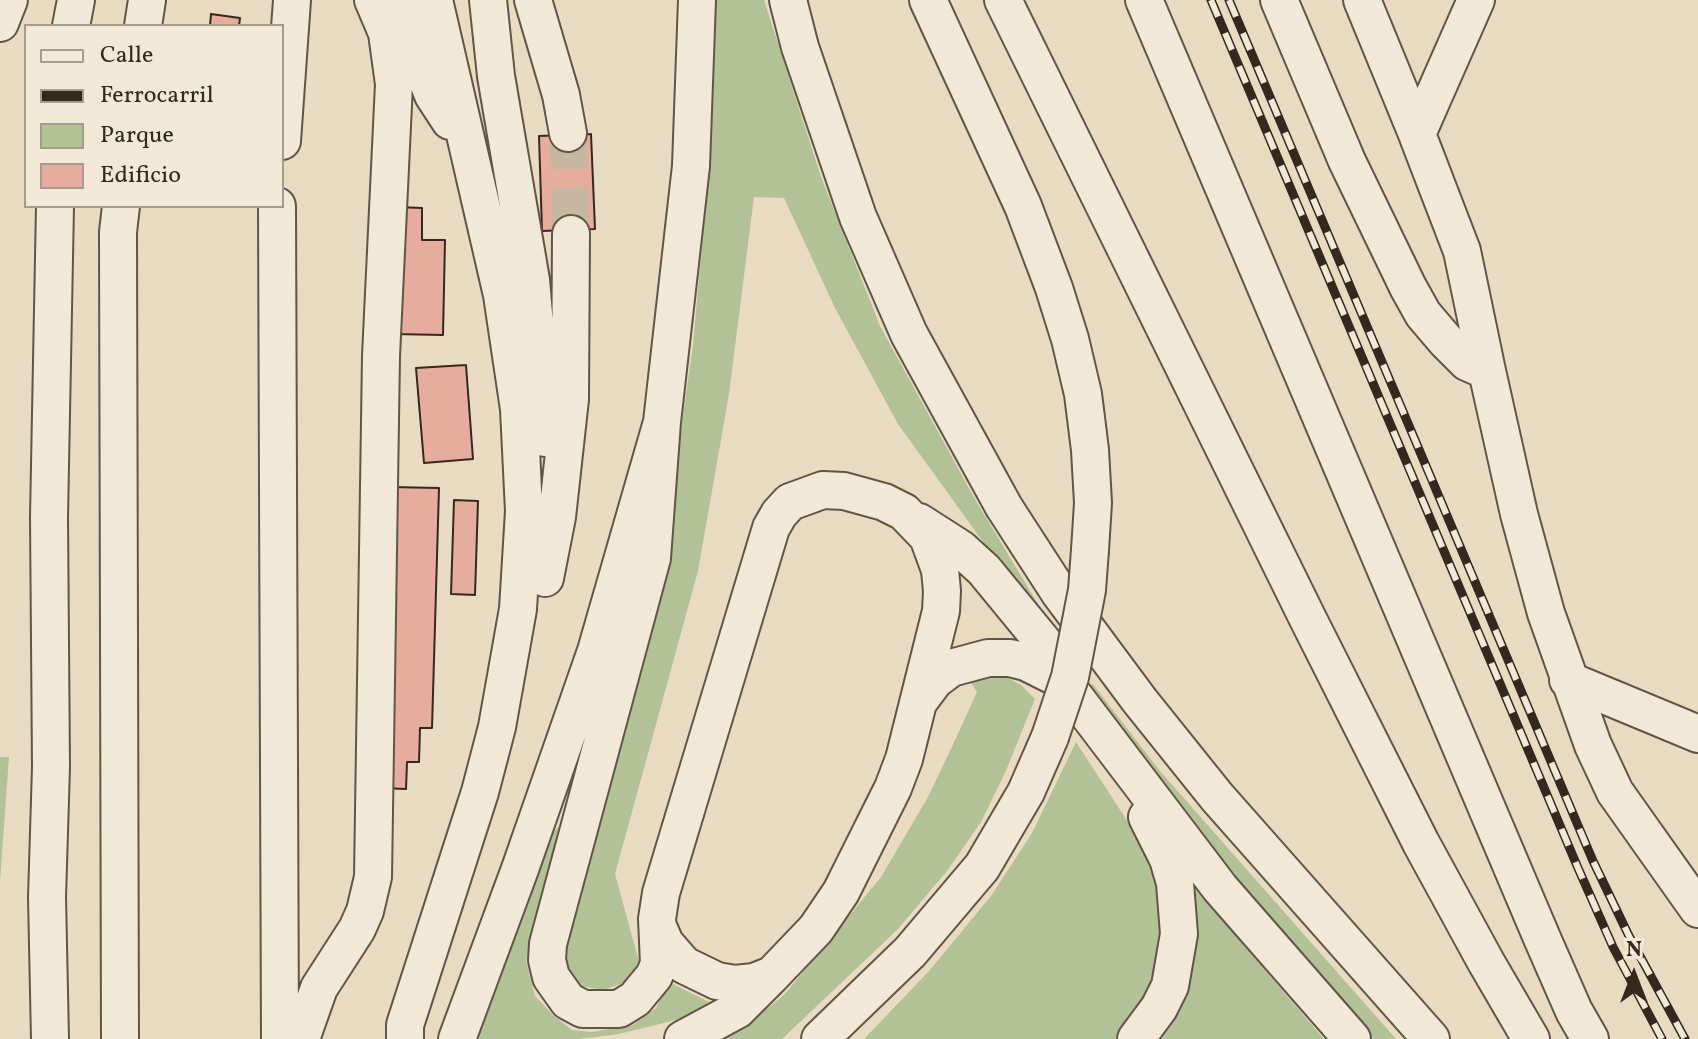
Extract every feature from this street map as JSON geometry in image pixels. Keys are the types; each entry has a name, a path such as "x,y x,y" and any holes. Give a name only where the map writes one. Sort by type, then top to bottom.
{"street":[{"path":"0,23 9,0"},
{"path":"71,24 76,0"},
{"path":"143,24 147,0"},
{"path":"284,113 292,0"},
{"path":"301,1039 319,988 357,929 371,893 373,877 381,356 394,84 387,33 373,0"},
{"path":"405,0 433,95 462,139 473,166"},
{"path":"405,1039 405,1025 480,792 497,727 514,636 524,511 519,409 502,295 434,0"},
{"path":"488,0 496,76 531,280 540,363 547,464 545,578"},
{"path":"533,0 561,95 568,133"},
{"path":"697,0 691,166 662,422 652,558 548,944 547,960 551,977 568,1001 583,1009 619,1009 635,999 654,976 659,964 657,919 661,893 771,528 790,502 823,490 865,495 904,512 961,549 984,570 1044,643 1062,680 1220,888 1352,1039"},
{"path":"788,0 805,61 858,217 909,334 1004,507 1059,592 1207,785 1431,1039"},
{"path":"820,1039 910,952 982,867 1026,792 1050,737 1070,677 1087,590 1093,503 1090,450 1083,394 1070,339 1023,206 928,0"},
{"path":"1003,0 1414,829 1531,1039"},
{"path":"1144,0 1542,938 1574,1011 1590,1039"},
{"path":"1279,0 1347,161 1408,287 1423,314 1477,366"},
{"path":"1362,0 1453,221 1462,251 1477,366 1568,680 1615,792 1698,909"},
{"path":"1417,134 1476,0"},
{"path":"50,1039 47,897 51,767 49,517 55,208"},
{"path":"120,1039 118,232 121,208"},
{"path":"277,208 280,1039"},
{"path":"480,792 528,671 557,517 570,399 571,234"},
{"path":"457,1039 596,651 662,422"},
{"path":"683,1039 737,1010 816,929 841,892 893,788 904,759 941,611 940,570 928,537 904,512"},
{"path":"919,701 935,680 951,668 988,658 1026,662 1062,680"},
{"path":"1568,680 1698,734"},
{"path":"1109,745 1168,859 1178,908 1179,934 1170,986 1159,1008 1136,1039"},
{"path":"659,929 674,957 717,981 735,984 754,982 772,975"}],"green space":[{"path":"716,0 764,0 821,177 880,326 976,501 1053,629 1051,636 898,424 835,308 784,198 754,197 729,394 698,571 615,874 641,969 629,981 603,990 581,986 566,971 563,953 667,527 693,345 706,199"},
{"path":"990,674 1002,675 1021,685 1035,699 981,822 947,871 898,929 782,1039 721,1039 750,1022 784,995 881,877 928,797 957,736 977,692 971,683"},
{"path":"1092,683 1160,771 1396,1039 1367,1039 1243,901 1090,690"},
{"path":"1076,742 1154,862 1165,930 1160,971 1142,1007 1116,1039 864,1039 929,971 991,896 1032,833"},
{"path":"0,757 9,757 0,881"},
{"path":"559,827 564,839 526,961 535,996 572,1030 592,1032 633,1025 656,1008 669,982 709,1002 684,1018 619,1034 579,1039 478,1039 551,833"},
{"path":"1180,862 1240,941 1324,1039 1152,1039"}],"building":[{"path":"211,14 240,18 239,24 210,24"},
{"path":"591,134 595,229 542,231 539,136"},
{"path":"398,207 422,208 422,240 445,240 443,335 394,334"},
{"path":"466,365 473,459 424,463 416,368"},
{"path":"390,487 439,488 432,728 420,728 419,762 407,762 406,789 381,788"},
{"path":"454,500 478,501 475,595 451,594"}],"tunnel":[{"path":"568,133 571,234"}],"railway":[{"path":"1211,0 1578,868 1613,947 1662,1039"},
{"path":"1229,0 1593,861 1629,936 1685,1039"}]}
